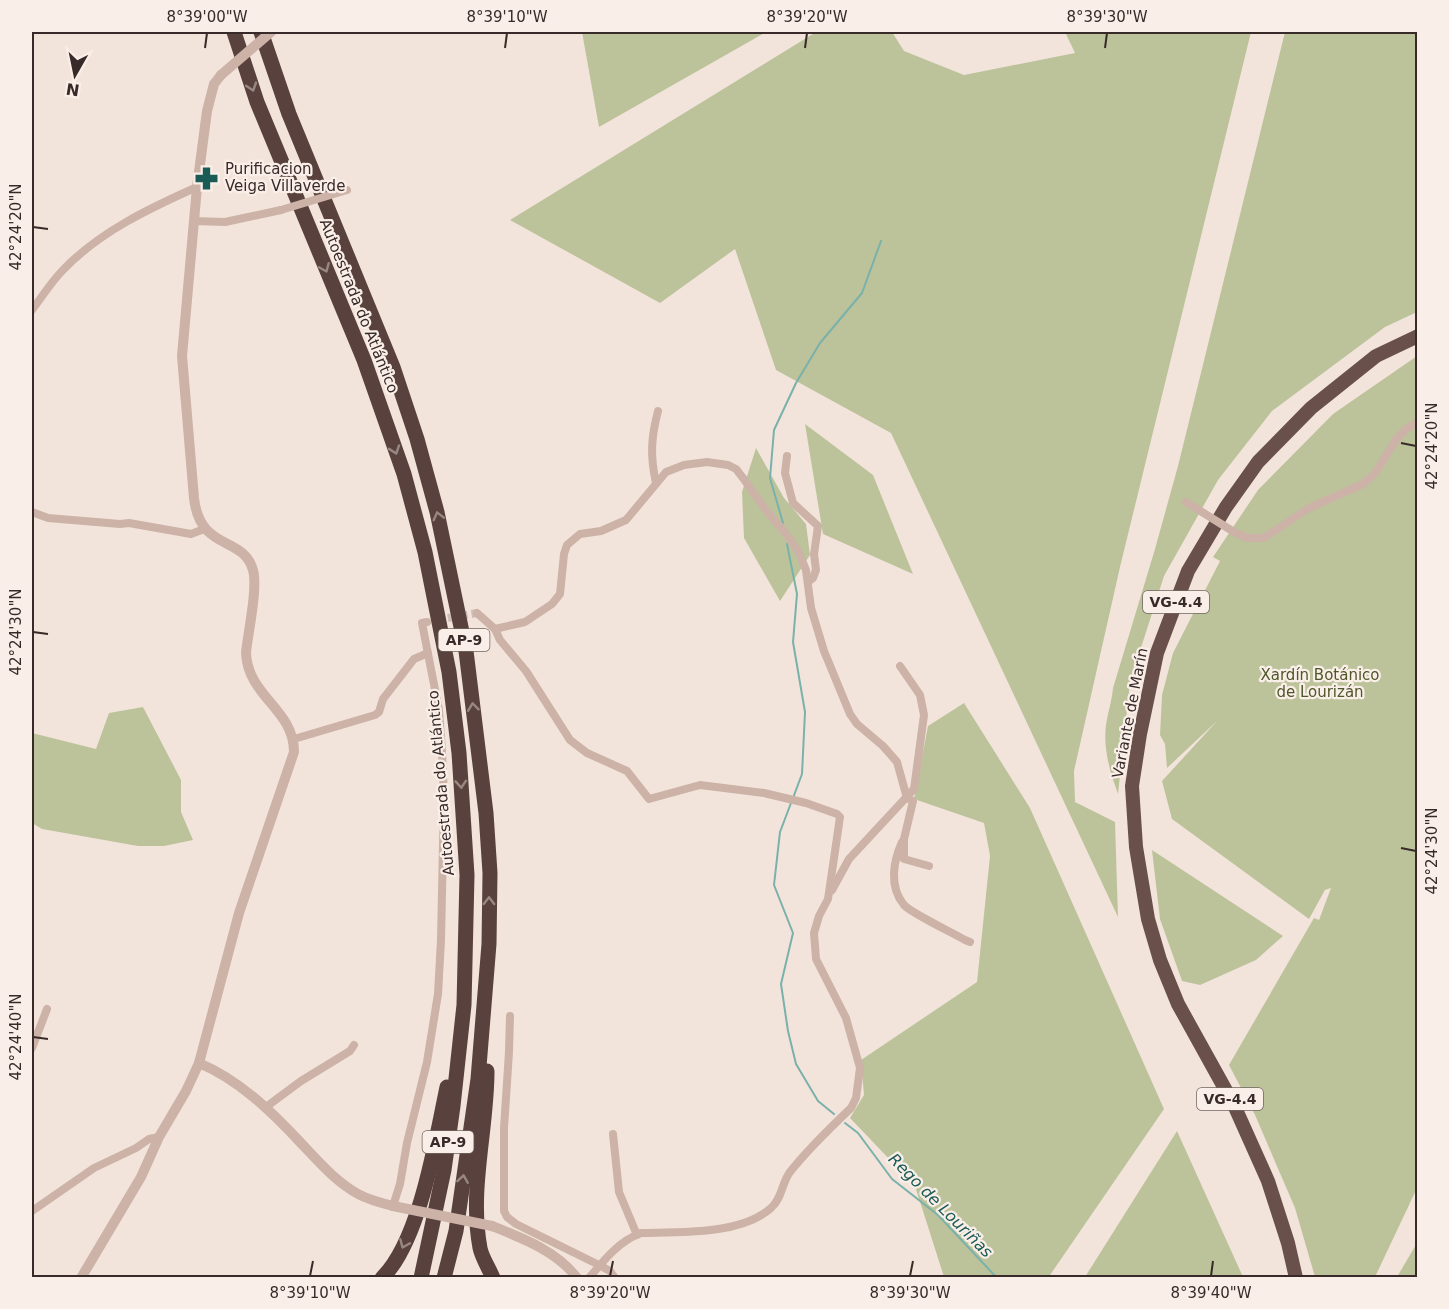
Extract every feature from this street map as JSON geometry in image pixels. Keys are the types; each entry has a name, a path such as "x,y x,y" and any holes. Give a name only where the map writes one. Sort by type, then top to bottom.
{"highway":[{"name":"Autoestrada do Atlántico","path":"234,32 257,102 364,360 404,474 425,552 449,672 459,753 467,875 464,1005 444,1170 421,1278"},
{"name":"Autoestrada do Atlántico","path":"261,32 289,114 393,368 417,439 437,512 466,651 483,790 490,873 489,944 478,1079 456,1231 444,1278"},
{"name":"Variante de Marín","path":"1296,1278 1288,1242 1268,1181 1234,1105 1178,1004 1160,960 1148,919 1136,847 1132,786 1157,653 1188,571 1226,507 1266,454 1311,408 1376,356 1418,336"},
{"path":"489,944 487,1105 475,1204 481,1250 494,1278"},
{"path":"382,1278 391,1268 406,1242 425,1185 464,1005"}],"street":[{"path":"81,1278 141,1177 159,1137 186,1091 199,1063 243,903 294,752 294,739 286,722 260,690 247,666 254,580 250,563 241,552 204,529 195,510 182,356 197,187 207,111 214,84 221,75 271,32"},
{"path":"32,310 62,271 79,255 151,208 197,187"},
{"path":"194,221 225,222 281,210 347,190"},
{"path":"656,483 651,459 652,433 658,411"},
{"path":"1186,502 1247,538 1264,538 1309,508 1363,484 1376,472 1395,441 1406,429 1418,422"},
{"path":"787,456 785,473 793,503 818,526 814,554 816,570 809,581"},
{"path":"495,629 525,622 552,604 560,594 567,545 580,534 601,531 626,520 666,472 684,465 707,462 728,465 736,469 795,545 803,560 809,581 812,608 824,651 850,714 857,724 883,746 897,762 908,798 912,801 903,839 897,852 893,885 904,906 970,942"},
{"path":"32,512 48,518 129,524 190,534 204,529"},
{"path":"477,613 495,629 500,640 525,671 570,740 587,753 627,771 649,799 700,785 764,793 837,814 840,817 828,899"},
{"path":"393,1206 427,1062 438,994 444,876 444,797 439,710 422,623 427,622"},
{"path":"294,739 375,715 379,712 383,699 414,659 428,653"},
{"path":"590,1278 616,1248 637,1235 737,1226 770,1209 776,1203 791,1171 851,1108 856,1098 860,1068 846,1018 816,958 814,933 819,916 849,859 914,789 924,715 920,695 900,666"},
{"path":"903,839 904,859 929,866"},
{"path":"32,1048 47,1009"},
{"path":"510,1017 510,1052 504,1128 504,1211 507,1217 516,1224 599,1265 615,1278"},
{"path":"266,1107 301,1081 350,1051 354,1045"},
{"path":"199,1063 236,1083 266,1107 330,1173 357,1193 393,1206 492,1226 543,1250 568,1266 577,1278"},
{"path":"613,1134 619,1192 637,1235"},
{"path":"32,1211 94,1168 136,1148 149,1139 159,1137"}],"green space":[{"path":"582,32 766,32 599,127"},
{"path":"816,32 892,32 904,51 964,75 1075,53 1065,32 1251,32 1120,567 1074,771 1075,802 1115,822 1118,917 891,433 776,370 735,249 660,303 510,220"},
{"path":"1285,32 1417,32 1417,312 1385,327 1272,411 1218,480 1164,576 1130,682 1118,794 1105,743 1113,688 1178,466"},
{"name":"Xardín Botánico de Lourizán","path":"1417,356 1418,1186 1375,1277 1315,1277 1295,1208 1255,1115 1229,1065 1314,918 1319,920 1331,888 1325,890 1309,919 1172,819 1162,781 1217,721 1167,768 1165,744 1160,735 1162,695 1173,653 1220,561 1213,557 1258,490 1333,414"},
{"path":"805,424 873,475 913,574 823,534"},
{"path":"756,448 784,498 806,524 810,555 780,601 744,538 742,492"},
{"path":"964,703 1030,808 1164,1109 1048,1278 944,1277 915,1186 850,1118 864,1095 861,1060 977,982 990,856 984,823 914,799 928,726"},
{"path":"143,707 181,780 181,812 193,840 164,846 138,846 42,829 32,823 32,733 96,749 109,713"},
{"path":"1152,850 1283,936 1256,960 1200,985 1182,981 1160,919"},
{"path":"1177,1131 1243,1277 1085,1277"},
{"path":"1417,1243 1417,1277 1397,1277"}],"waterway":[{"name":"Rego de Louriñas","path":"783,523 770,478 774,430 796,383 820,343 862,293 881,241"},
{"name":"Rego de Louriñas","path":"787,544 797,594 793,642 805,712 802,774 793,798"},
{"name":"Rego de Louriñas","path":"791,803 780,832 774,885 793,933 781,984 796,1064 818,1101 834,1114"},
{"name":"Rego de Louriñas","path":"845,1123 858,1133 892,1179 938,1215 997,1278"}],"tunnel":[{"path":"436,620 477,613"}],"place":[{"name":"Purificacion Veiga Villaverde","path":"207,178"}]}
